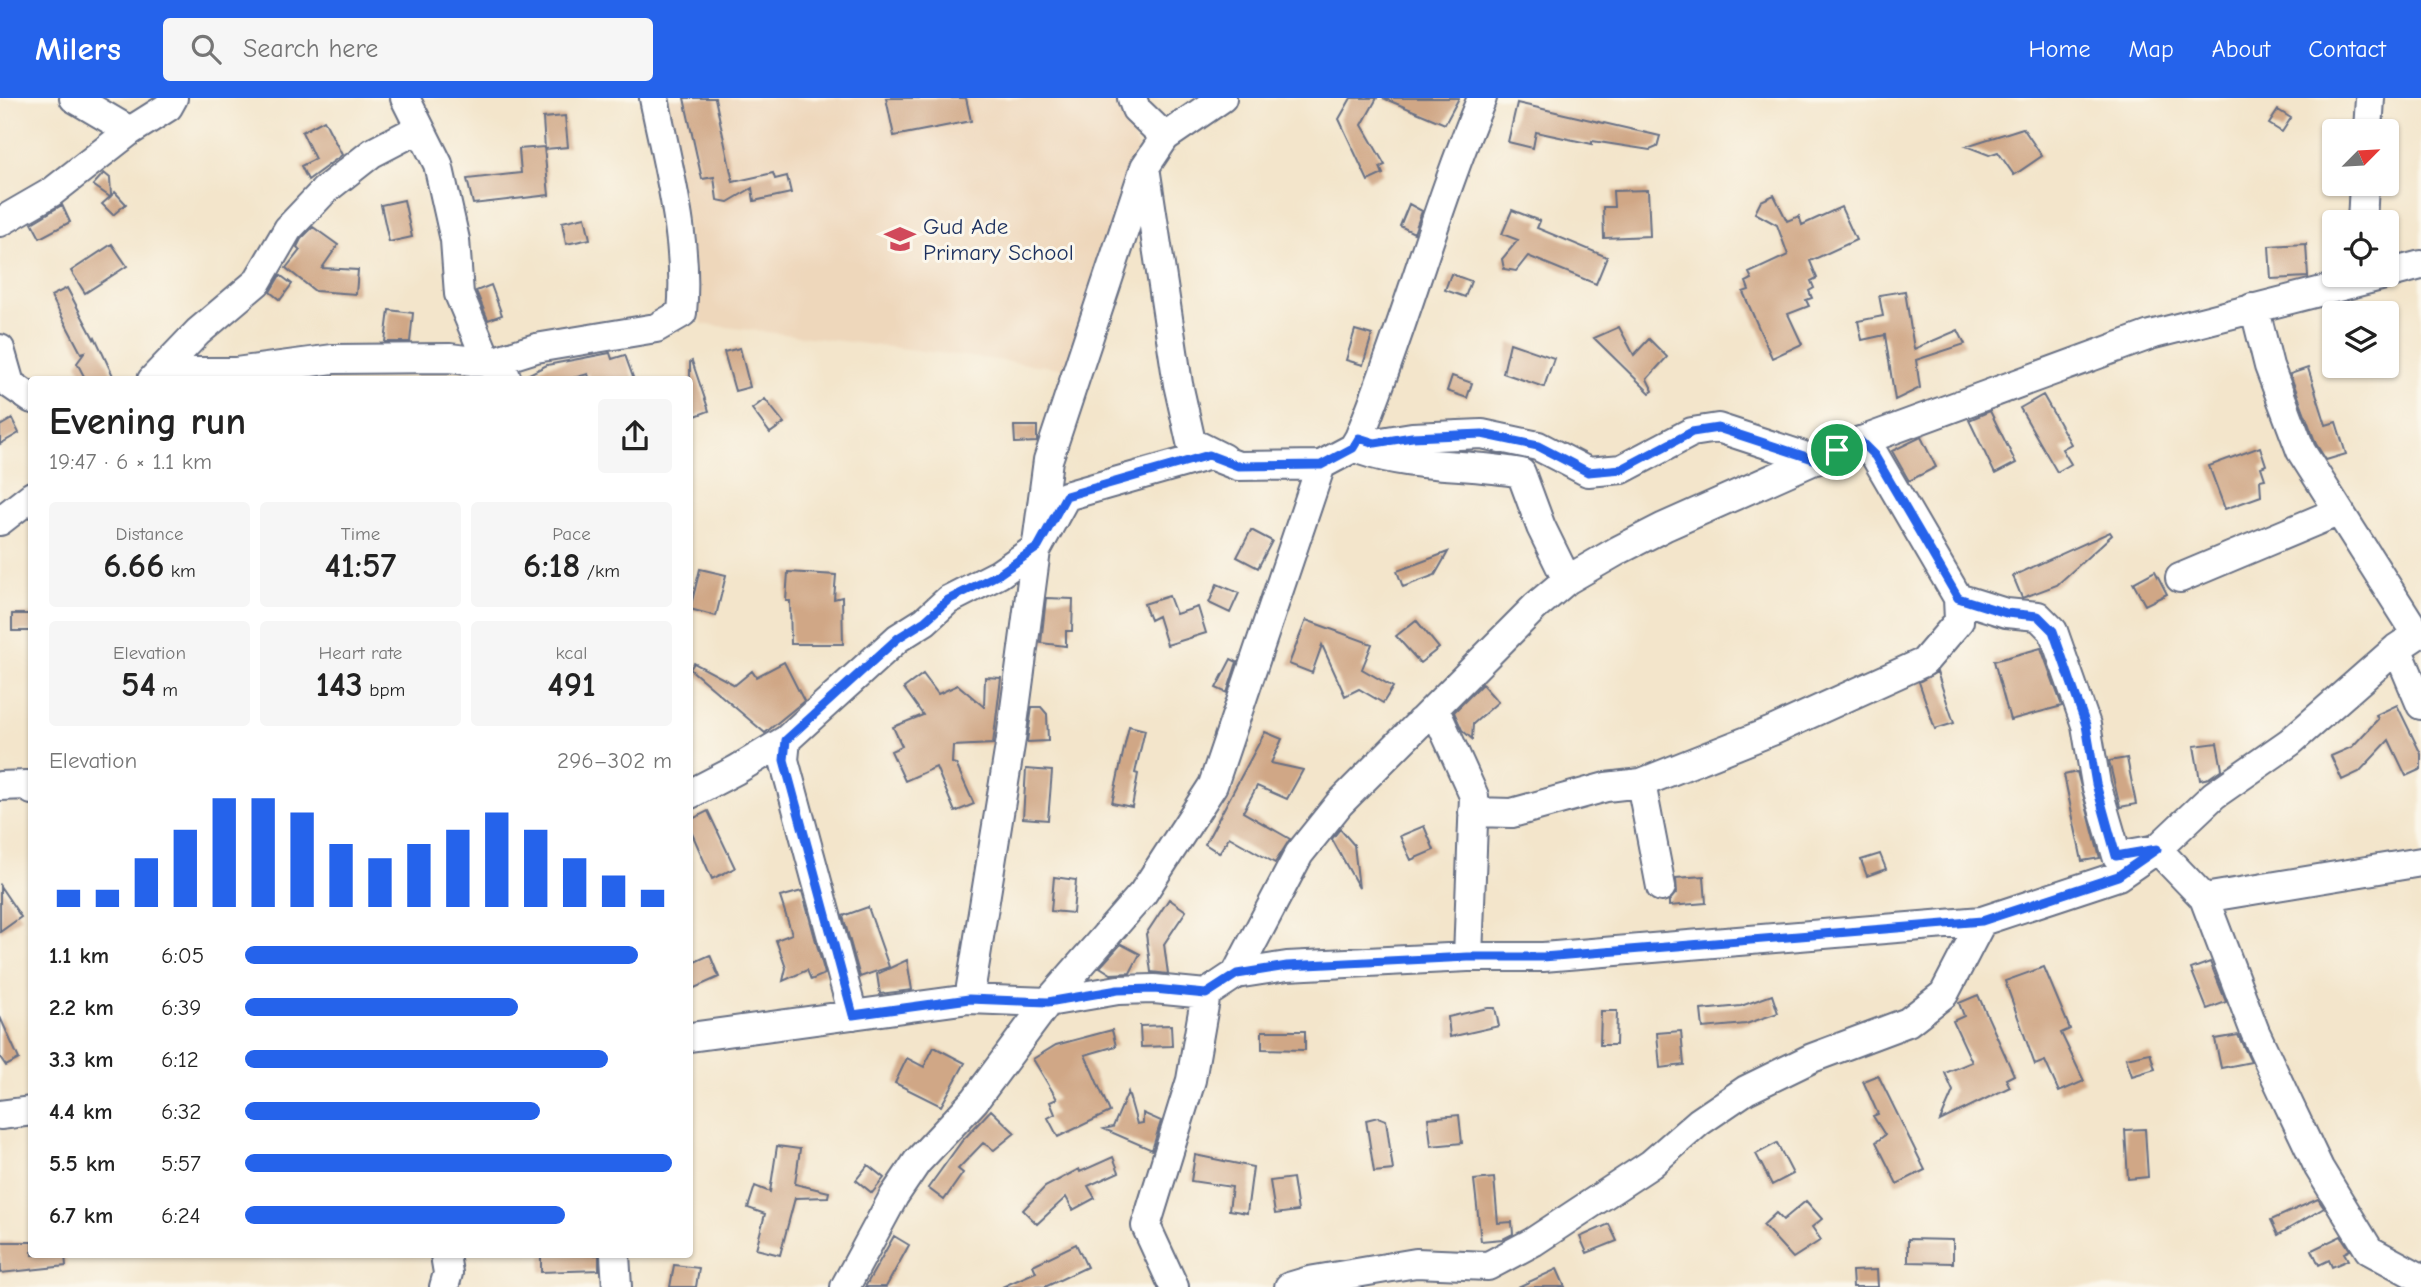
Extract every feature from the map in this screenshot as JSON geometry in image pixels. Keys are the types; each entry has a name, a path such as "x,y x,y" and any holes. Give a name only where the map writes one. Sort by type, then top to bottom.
{"street":[{"path":"74,98 130,131"},
{"path":"0,222 52,192 130,131 167,107 173,98"},
{"path":"404,98 438,164 455,240 459,294 497,371"},
{"path":"156,376 236,372 333,359 450,358 497,371 536,348 656,328 682,313 685,285 681,233 653,98"},
{"path":"1132,98 1136,109 1165,137"},
{"path":"969,999 1011,739 1048,460 1145,167 1165,137 1222,98"},
{"path":"1356,443 1391,361 1458,155 1482,98"},
{"path":"2369,119 2370,98"},
{"path":"156,376 198,332 257,282 288,229 325,190 372,153 420,128"},
{"path":"1145,167 1178,383 1191,442 1238,466"},
{"path":"2399,271 2421,265"},
{"path":"693,792 736,771 786,740 898,638 925,621 948,600 999,574 1038,547 1066,496 1209,455 1238,466 1321,465 1356,443 1412,437 1482,434 1538,446 1588,472 1622,469 1692,432 1718,428 1826,455 2150,335 2252,308 2319,294 2336,287"},
{"path":"2252,308 2255,310 2269,366 2301,452 2411,638 2421,705"},
{"path":"0,349 10,384 28,396"},
{"path":"1237,974 1299,854 1339,804 1535,607 1567,580 1664,527 1860,441 1875,456 1958,598 1959,621 1924,662 1772,731 1641,783 1605,787 1512,813 1473,812"},
{"path":"1356,443 1381,457 1521,473 1541,527 1567,580"},
{"path":"845,1287 894,1196 917,1162 975,1100 1048,1002 1143,893 1213,785 1321,465"},
{"path":"0,521 28,499"},
{"path":"2180,578 2337,512"},
{"path":"1958,598 2006,613 2038,616 2053,631 2086,725 2096,784 2116,856 2157,849"},
{"path":"693,1032 853,1015 969,999 1048,1002 1118,990 1154,989 1206,994 1237,974 1343,961 1543,957 1982,921 2118,876 2157,849 2214,795 2290,742 2411,638"},
{"path":"1420,722 1437,714 1474,796 1468,957"},
{"path":"786,740 784,760 853,1015"},
{"path":"1641,783 1661,887"},
{"path":"0,786 28,786"},
{"path":"2157,849 2204,898 2255,1032 2319,1168 2368,1250 2421,1278"},
{"path":"2204,898 2421,862"},
{"path":"1289,1287 1309,1281 1416,1263 1483,1276 1651,1164 1699,1122 1746,1090 1811,1058 1908,1021 1944,994 1982,921"},
{"path":"1174,1287 1146,1226 1191,1080 1206,994"},
{"path":"0,1115 28,1112"},
{"path":"444,1287 448,1273 446,1258"},
{"path":"615,1258 617,1287"}],"shaded area":[{"name":"Gud Ade Primary School","path":"668,98 1117,98 1140,153 1069,369 702,324"}],"building":[{"path":"684,98 715,98 733,182 773,173 775,179 787,176 791,193 754,201 752,188 728,202 717,200 714,177 702,179"},
{"path":"886,98 966,98 971,121 894,136"},
{"path":"1351,98 1377,98 1362,125 1385,165 1380,167 1383,174 1368,181 1339,119"},
{"path":"1383,98 1459,98 1445,124"},
{"path":"1517,103 1660,136 1657,147 1650,150 1592,141 1592,144 1536,132 1533,148 1508,142"},
{"path":"2278,110 2291,118 2282,132 2269,124"},
{"path":"565,116 568,147 545,149 543,118"},
{"path":"324,120 342,155 308,180 301,166 315,159 302,132"},
{"path":"2023,128 2042,156 2014,175 1998,152 1989,155 1966,146"},
{"path":"544,147 549,195 473,204 467,179 521,173 519,149"},
{"path":"104,173 110,178 111,196 115,192 126,204 113,215 102,204 110,197 93,185"},
{"path":"1648,190 1650,236 1604,238 1603,207 1614,207 1613,191"},
{"path":"1774,195 1787,221 1799,216 1802,225 1841,207 1856,240 1810,261 1817,278 1811,281 1814,288 1809,291 1812,298 1806,300 1809,306 1788,314 1802,344 1772,358 1743,292 1749,290 1746,282 1752,279 1749,273 1788,255 1777,225 1755,213 1761,201"},
{"path":"404,200 412,237 389,242 381,205"},
{"path":"1409,204 1422,211 1414,233 1400,226"},
{"path":"62,205 70,222 40,238 32,223"},
{"path":"1512,210 1540,221 1537,228 1607,257 1596,284 1528,256 1516,271 1504,269 1502,259 1518,240 1502,234"},
{"path":"585,217 590,239 566,244 562,222"},
{"path":"313,227 338,245 322,268 358,270 356,294 315,291 286,268 300,250 297,247 301,239"},
{"path":"112,244 127,266 85,293 71,271"},
{"path":"2306,244 2308,277 2271,279 2269,246"},
{"path":"1451,274 1471,281 1465,297 1445,290"},
{"path":"280,275 292,284 280,300 270,292"},
{"path":"491,285 502,315 488,320 476,291"},
{"path":"67,288 113,376 84,376 77,363 85,352 81,353 51,296"},
{"path":"1905,291 1914,349 1958,330 1965,344 1916,360 1920,388 1895,400 1885,335 1862,340 1858,321 1883,316 1879,295"},
{"path":"389,310 413,313 410,342 385,342"},
{"path":"1619,327 1634,355 1649,339 1667,357 1647,379 1653,391 1650,393 1594,338"},
{"path":"1355,330 1372,335 1363,365 1346,360"},
{"path":"1510,343 1554,358 1544,387 1503,373"},
{"path":"740,348 750,387 735,391 724,352"},
{"path":"610,353 612,359 625,355 633,376 525,376 547,365"},
{"path":"692,361 709,411 693,417 693,376 690,376"},
{"path":"2308,368 2326,425 2336,422 2346,454 2326,460 2316,444 2290,374"},
{"path":"1452,376 1472,383 1467,398 1447,391"},
{"path":"2043,395 2071,444 2062,449 2071,464 2057,472 2020,408"},
{"path":"765,399 784,423 770,433 752,409"},
{"path":"1990,411 2016,463 1995,474 1969,420"},
{"path":"12,419 19,433 0,444 0,426"},
{"path":"1014,426 1037,426 1037,442 1015,443"},
{"path":"1921,437 1936,467 1909,481 1892,451"},
{"path":"2260,447 2266,465 2261,467 2265,479 2260,480 2261,496 2225,509 2209,466"},
{"path":"1251,530 1272,541 1258,568 1237,557"},
{"path":"2110,532 2112,535 2057,585 2022,598 2013,576"},
{"path":"1448,552 1435,575 1403,587 1397,571"},
{"path":"700,569 726,575 716,616 693,610 693,597"},
{"path":"2155,571 2167,594 2145,605 2133,583"},
{"path":"788,572 836,575 834,599 842,597 843,644 791,644 790,601 786,601"},
{"path":"1217,584 1239,593 1230,613 1209,603"},
{"path":"1169,596 1176,614 1198,607 1206,633 1167,645 1158,616 1150,620 1144,604"},
{"path":"1046,598 1073,599 1072,631 1066,631 1066,646 1041,643"},
{"path":"12,614 28,614 28,631 12,631"},
{"path":"1306,620 1372,644 1362,669 1393,687 1383,703 1359,689 1345,696 1322,645 1312,673 1289,664"},
{"path":"1416,620 1439,648 1420,663 1396,636"},
{"path":"2041,648 2062,706 2010,720 1994,661"},
{"path":"1231,659 1237,662 1227,693 1216,688"},
{"path":"784,662 804,701 765,733 693,672 693,664 735,685 752,671 756,677"},
{"path":"1937,672 1954,723 1935,729 1919,682"},
{"path":"923,674 938,694 958,685 984,707 985,677 1001,678 993,744 953,746 952,763 956,764 974,804 955,812 936,767 905,781 891,751 902,746 893,727 923,715 904,688"},
{"path":"1482,684 1498,702 1473,724 1472,739 1462,730 1454,712"},
{"path":"2397,705 2421,754 2421,769 2406,776 2389,740 2359,772 2342,780 2331,756 2352,747 2378,719 2376,715"},
{"path":"1032,707 1041,707 1047,714 1048,741 1027,742"},
{"path":"1129,726 1145,730 1135,773 1138,774 1132,807 1112,803"},
{"path":"1265,732 1282,739 1271,763 1303,770 1287,799 1257,786 1243,812 1290,839 1275,863 1229,837 1219,853 1205,844"},
{"path":"2217,743 2222,769 2209,778 2200,780 2194,746"},
{"path":"2127,758 2136,804 2120,807 2109,761"},
{"path":"1026,769 1052,771 1048,820 1023,818"},
{"path":"2077,772 2100,858 2082,861 2064,775"},
{"path":"708,811 735,868 712,879 693,836 693,818"},
{"path":"1424,826 1434,850 1411,860 1400,836"},
{"path":"1340,829 1354,845 1359,888 1332,839"},
{"path":"1880,854 1886,869 1867,876 1861,860"},
{"path":"1704,876 1706,903 1669,906 1669,901 1677,892 1676,878"},
{"path":"1054,877 1076,880 1073,913 1051,911"},
{"path":"0,886 21,917 0,932"},
{"path":"802,891 825,974 811,980 807,970 783,981 786,968 776,940 792,934 780,897"},
{"path":"1169,899 1186,911 1164,944 1168,974 1151,972 1146,934"},
{"path":"868,907 889,967 860,977 843,916"},
{"path":"1121,944 1140,954 1130,973 1111,974 1100,967"},
{"path":"710,955 719,977 693,989 693,963"},
{"path":"907,960 912,990 880,994 877,974"},
{"path":"2210,962 2226,1002 2207,1009 2191,969"},
{"path":"2044,967 2070,1029 2061,1033 2084,1081 2059,1092 2045,1061 2035,1065 2005,981"},
{"path":"1772,995 1778,1013 1746,1024 1703,1028 1701,1010 1741,1006"},
{"path":"1978,995 2014,1075 2006,1079 2010,1087 1940,1121 1953,1091 1945,1073 1972,1062 1953,1021 1964,1016 1959,1003"},
{"path":"1495,1008 1499,1026 1450,1037 1448,1017"},
{"path":"1601,1011 1617,1011 1616,1045 1600,1045"},
{"path":"0,1017 19,1059 6,1066 0,1057"},
{"path":"1171,1025 1172,1046 1141,1047 1140,1026"},
{"path":"1112,1030 1116,1046 1085,1055 1110,1112 1058,1137 1048,1118 1055,1114 1050,1102 1057,1099 1033,1059 1056,1045"},
{"path":"1262,1031 1305,1031 1305,1050 1262,1049"},
{"path":"1681,1031 1684,1065 1660,1068 1657,1033"},
{"path":"2238,1035 2251,1062 2221,1068 2215,1039"},
{"path":"934,1047 965,1063 941,1106 895,1083 907,1058 924,1067"},
{"path":"2150,1053 2155,1069 2132,1076 2126,1058"},
{"path":"1878,1075 1925,1170 1897,1184 1876,1142 1885,1135 1873,1116 1878,1114 1863,1081"},
{"path":"1128,1092 1137,1124 1143,1123 1143,1113 1161,1121 1152,1150 1104,1129 1113,1127"},
{"path":"991,1110 1015,1133 994,1150 983,1143 958,1169 963,1173 944,1200 928,1188 962,1141"},
{"path":"1459,1115 1462,1143 1431,1146 1428,1118"},
{"path":"1378,1117 1386,1120 1393,1170 1374,1172 1366,1120"},
{"path":"2145,1129 2148,1177 2128,1179 2125,1130"},
{"path":"1777,1143 1793,1174 1772,1185 1756,1154"},
{"path":"777,1146 800,1149 795,1184 829,1192 828,1197 795,1198 780,1255 756,1249 765,1214 748,1208 755,1186 770,1192"},
{"path":"1195,1155 1253,1167 1247,1213 1229,1210 1232,1187 1191,1181"},
{"path":"1113,1157 1119,1172 1088,1186 1095,1198 1073,1210 1066,1197 1037,1224 1023,1210 1045,1187 1079,1169 1080,1172"},
{"path":"868,1165 884,1178 872,1193 856,1180"},
{"path":"1293,1178 1298,1211 1275,1214 1270,1181"},
{"path":"1494,1178 1498,1223 1512,1222 1513,1234 1503,1239 1481,1241 1474,1180"},
{"path":"2318,1199 2324,1208 2278,1235 2271,1220"},
{"path":"1806,1201 1822,1219 1812,1227 1821,1240 1793,1258 1763,1225 1776,1213 1783,1220"},
{"path":"1609,1224 1617,1241 1587,1253 1580,1237"},
{"path":"894,1236 909,1245 886,1287 865,1287"},
{"path":"2341,1236 2350,1250 2344,1253 2348,1260 2332,1267 2329,1260 2319,1265 2312,1250"},
{"path":"1908,1239 1953,1240 1953,1263 1908,1262"},
{"path":"0,1242 28,1242 28,1258 65,1258 66,1266 1,1273"},
{"path":"1076,1244 1087,1267 1045,1287 1002,1287 1036,1272 1033,1265"},
{"path":"541,1258 599,1258 599,1270 541,1272"},
{"path":"674,1265 699,1268 696,1287 670,1287"},
{"path":"1557,1269 1565,1287 1518,1287"},
{"path":"1877,1270 1878,1287 1853,1287 1852,1271"}],"place":[{"name":"Gud Ade Primary School","path":"900,239"}],"route":[{"path":"1718,428 1816,460 1837,450 1860,441 1875,456 1922,532 1958,598 2006,613 2024,612 2038,616 2053,631 2086,725 2096,784 2116,856 2157,849 2118,876 1982,921 1543,957 1343,961 1237,974 1206,994 1154,989 1118,990 1048,1002 969,999 853,1015 837,947 784,760 786,740 898,638 925,621 948,600 999,574 1038,547 1066,496 1209,455 1238,466 1321,465 1353,448 1359,438 1375,443 1412,437 1442,438 1482,434 1538,446 1588,472 1622,469 1692,432 1718,428"}]}
